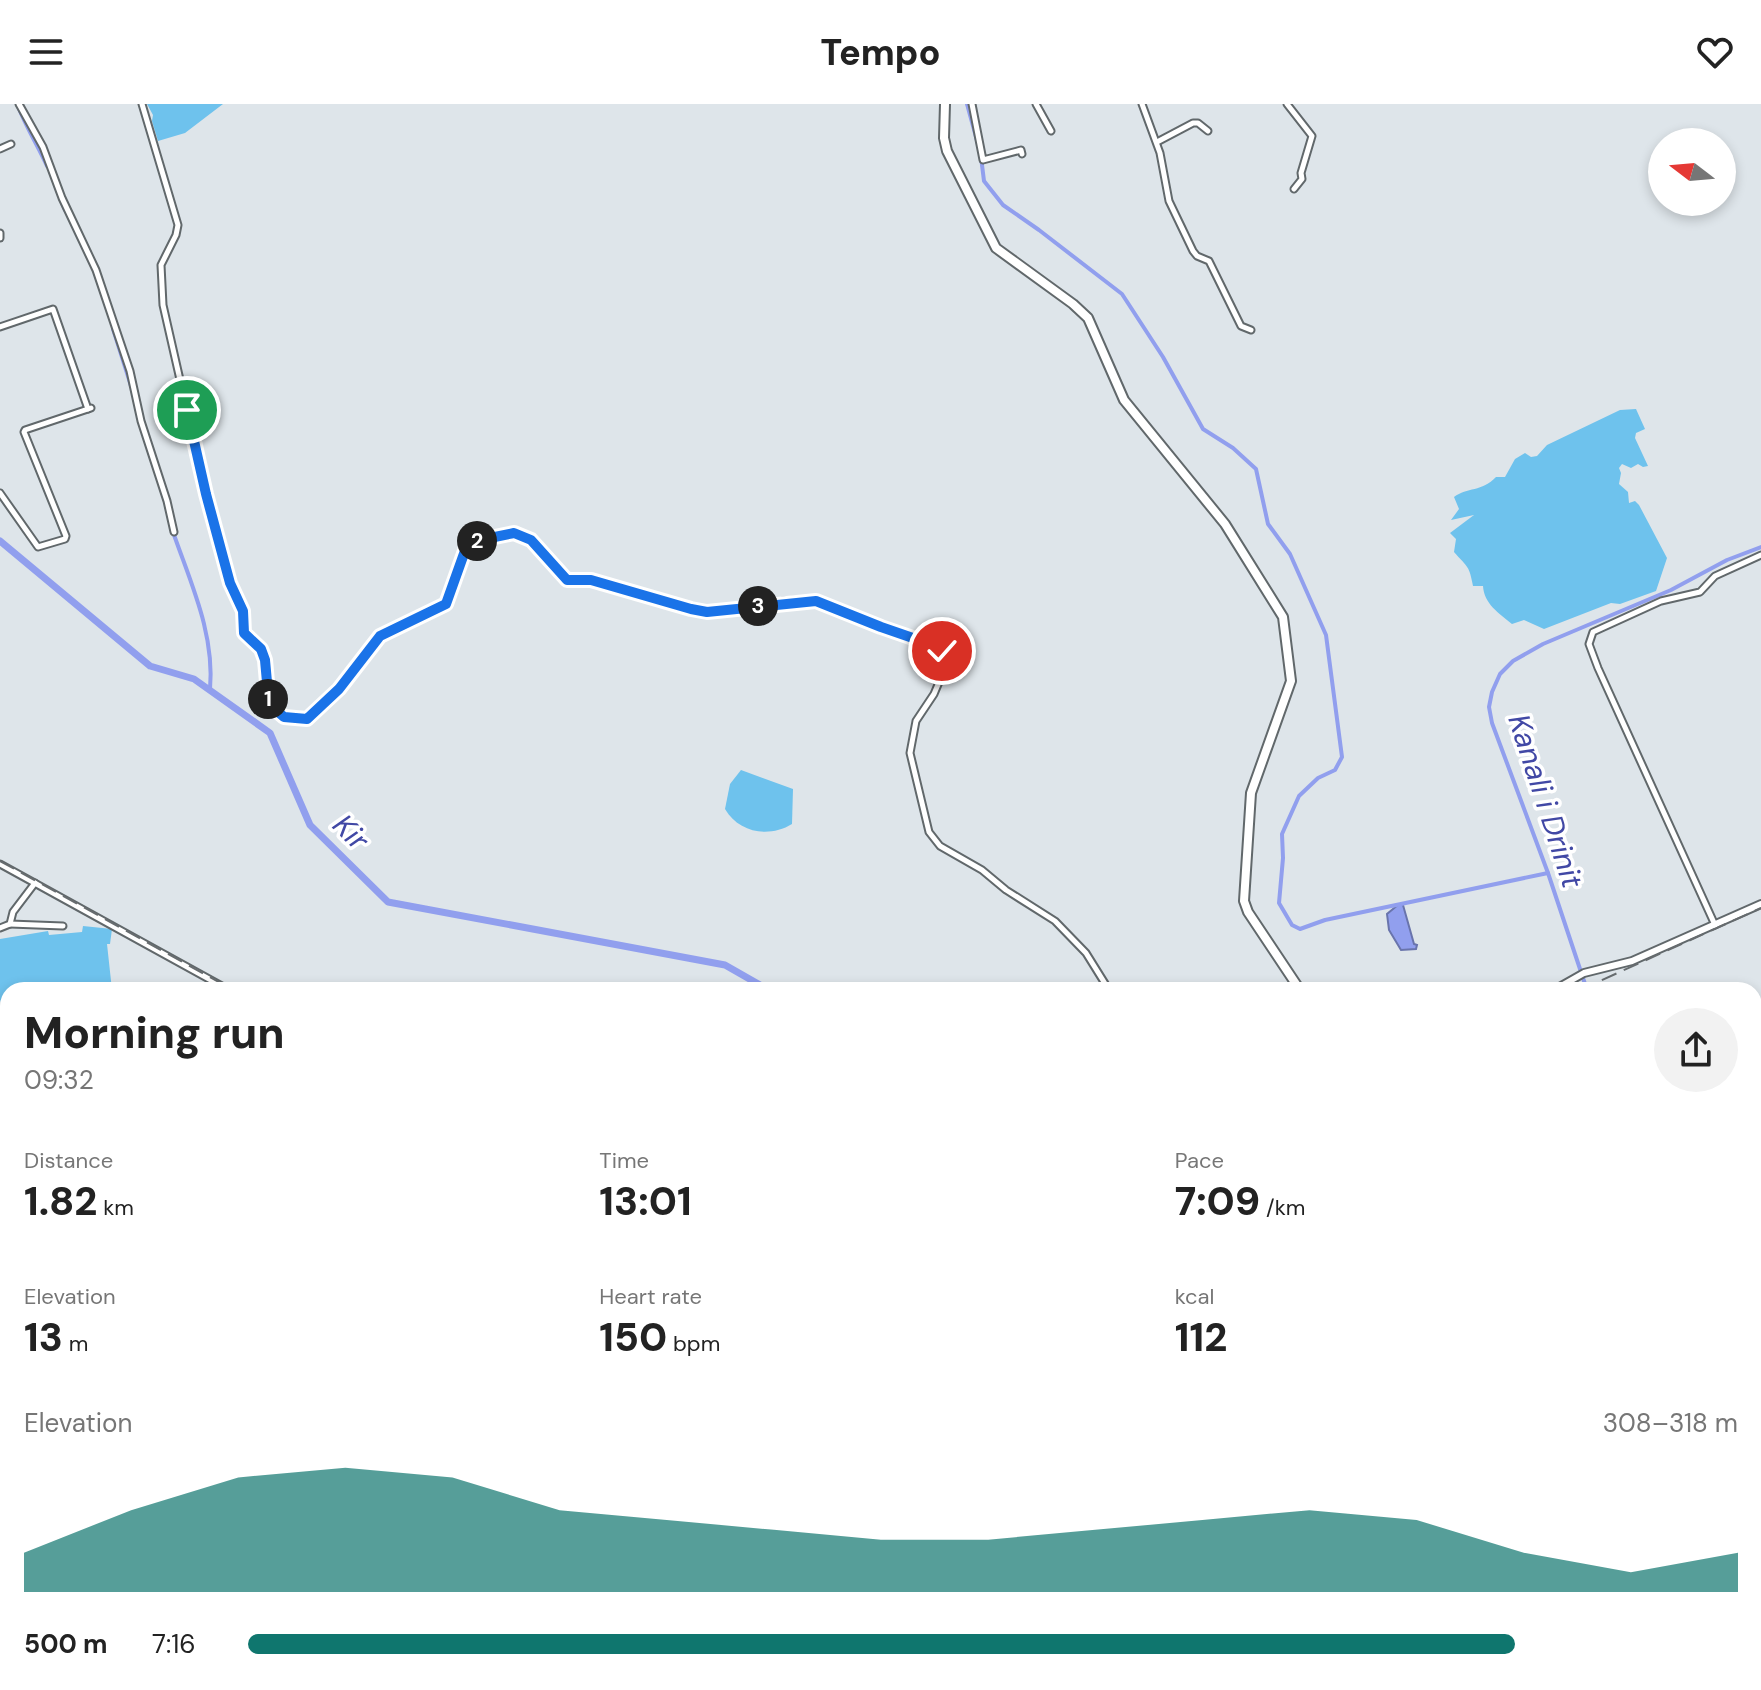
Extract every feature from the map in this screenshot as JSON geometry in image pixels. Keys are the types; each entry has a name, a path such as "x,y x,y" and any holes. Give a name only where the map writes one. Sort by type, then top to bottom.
{"main road":[{"path":"945,104 944,138 947,151 994,244 1005,257 1084,314 1105,353 1124,400 1225,524 1283,617 1291,681 1251,793 1244,901 1248,912 1295,982"}],"street":[{"path":"19,104 43,147 62,198 96,270 130,371 141,421 165,492 174,532"},
{"path":"142,104 178,225 161,265 167,330 206,494 227,571 243,611 244,633 261,649 272,708 291,719 307,719 339,689 380,636 446,604 460,559 469,545 506,534 518,533 527,537 567,580 591,580 691,609 707,612 778,603 822,603 941,649 942,675 916,721 910,753 929,832 940,846 982,870 1006,890 1055,921 1092,959 1105,982"},
{"path":"972,104 983,160 1021,150 1022,154"},
{"path":"1036,104 1051,131"},
{"path":"1142,104 1157,142 1169,201 1193,251 1209,261 1241,326 1251,330"},
{"path":"1287,104 1312,136 1302,179 1294,189"},
{"path":"1157,142 1193,123 1208,131"},
{"path":"0,149 11,144"},
{"path":"0,327 53,309 90,409 24,432 65,539 38,547 0,493"},
{"path":"1715,925 1588,640 1593,632 1638,610 1700,592 1715,576 1761,555"},
{"path":"0,864 212,982"},
{"path":"10,924 13,912 35,883"},
{"path":"1568,982 1584,973 1632,961 1761,904"},
{"path":"0,928 10,924 63,926"}],"shaded area":[{"path":"147,104 223,104 185,133 158,141 153,115"},
{"path":"1636,409 1645,429 1636,433 1635,438 1648,466 1638,464 1631,468 1622,464 1619,484 1628,492 1629,503 1635,501 1639,505 1667,558 1656,591 1620,604 1611,603 1544,629 1524,620 1512,624 1489,603 1483,586 1473,586 1467,567 1454,552 1456,539 1450,533 1474,515 1451,520 1459,509 1454,497 1485,485 1496,477 1505,477 1515,459 1525,453 1531,457 1537,456 1547,445 1620,410"},
{"path":"741,770 793,789 792,824 774,831 755,831 731,817 725,809 730,784"},
{"path":"1399,904 1403,905 1416,949 1401,950 1389,930 1387,914"},
{"path":"83,926 112,929 110,944 107,944 111,982 0,982 0,939 48,931 49,935 82,932"}],"waterway":[{"path":"967,104 979,148"},
{"path":"18,106 47,166"},
{"path":"981,157 984,181 1003,205 1122,294 1163,357 1203,429 1233,448 1256,469 1268,524 1290,554 1326,635 1342,757 1335,770 1318,778 1299,796 1282,834 1279,903 1292,925 1300,929 1325,920 1548,873"},
{"path":"55,185 65,210"},
{"path":"113,329 131,386"},
{"path":"173,532 205,629 211,669 210,690"},
{"name":"Kir","path":"0,541 150,666 194,679 270,733 310,825 388,902 725,965 755,982"},
{"name":"Kanali i Drinit","path":"1584,982 1492,723 1489,707 1492,692 1500,674 1513,661 1543,644 1671,590 1727,560 1761,547"}],"railway":[{"path":"0,861 219,982"},
{"path":"1598,982 1761,908"}],"route":[{"path":"187,410 230,583 243,611 244,633 261,649 269,704 284,717 307,719 339,689 382,634 446,604 460,559 469,545 514,533 531,540 560,574 570,580 591,580 707,612 816,601 936,646 942,651"}]}
